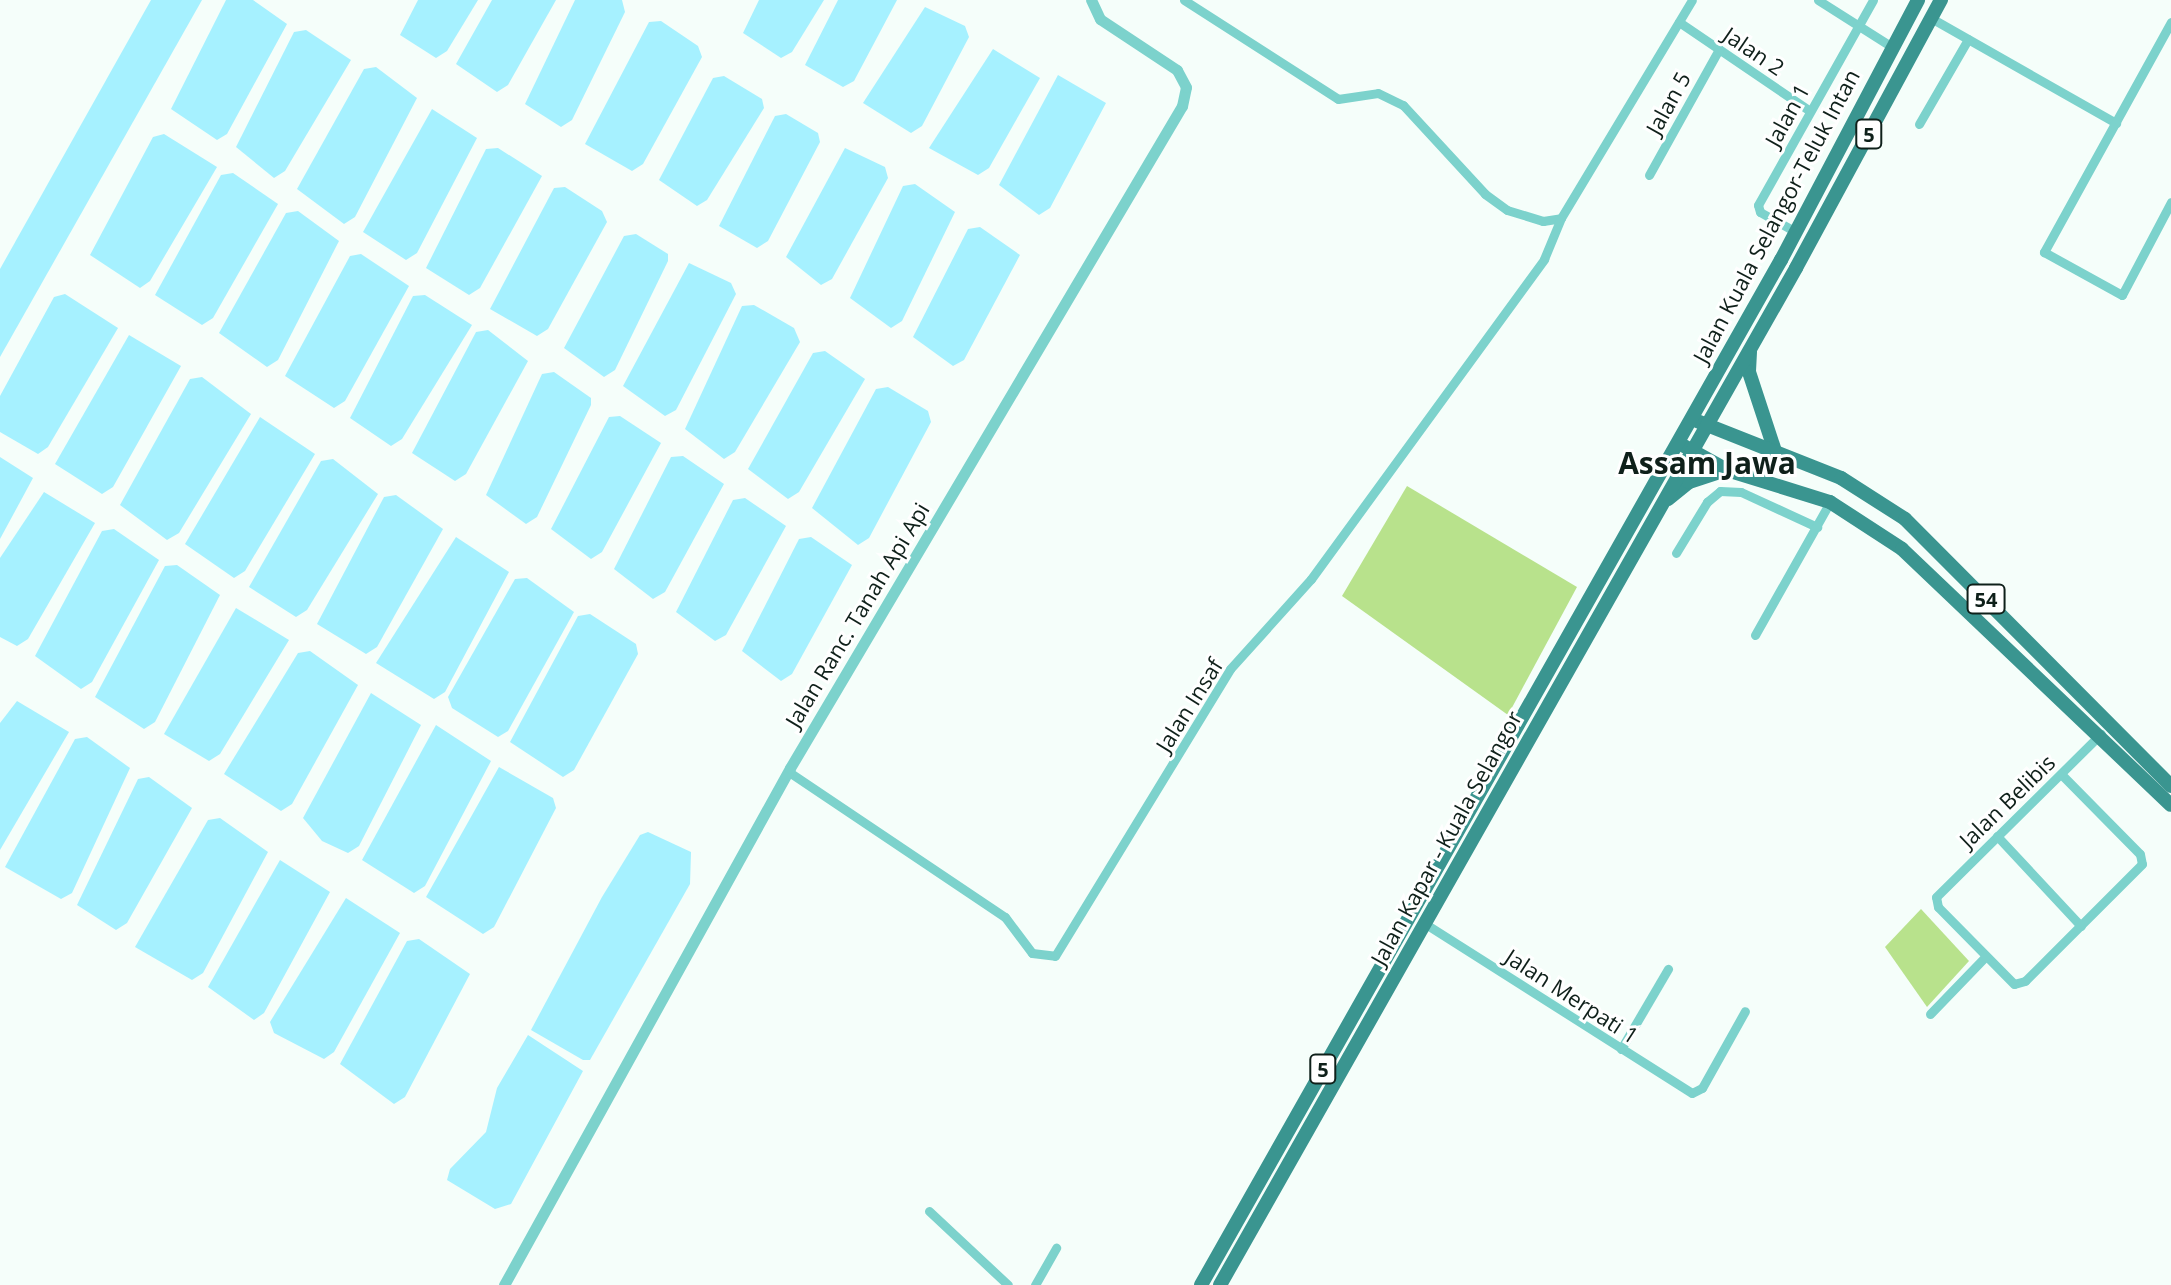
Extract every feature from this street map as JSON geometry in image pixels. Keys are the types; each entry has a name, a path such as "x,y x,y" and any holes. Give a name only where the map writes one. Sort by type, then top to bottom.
{"highway":[{"name":"Jalan Kuala Selangor-Teluk Intan","path":"1674,447 1796,232 1918,0"},
{"name":"Jalan Kuala Selangor-Teluk Intan","path":"1708,419 1941,0"},
{"path":"1750,347 1749,372 1774,448"},
{"name":"54","path":"1689,418 1708,419 1866,491 1905,519 2171,786"},
{"name":"Jalan Kapar - Kuala Selangor","path":"1220,1285 1708,419"},
{"name":"54","path":"1674,447 1691,450 1727,470 1830,502 1902,549 2101,734 2171,805"},
{"name":"Jalan Kapar - Kuala Selangor","path":"1201,1285 1674,447"},
{"path":"1654,515 1689,482 1727,470"}],"street":[{"name":"Jalan Ranc. Tanah Api Api","path":"504,1285 789,772 1182,106 1186,87 1177,70 1100,19 1091,0"},
{"path":"1184,0 1338,99 1378,93 1403,105 1485,194 1507,210 1543,221 1561,218 1692,0"},
{"path":"1818,0 1892,47"},
{"name":"Jalan 1","path":"1796,232 1760,212 1758,205 1873,0"},
{"path":"1931,18 2116,123"},
{"name":"Jalan 2","path":"1679,22 1810,111"},
{"path":"2171,22 2044,252 2122,295 2171,202"},
{"path":"1919,124 1968,39"},
{"name":"Jalan 5","path":"1649,175 1719,49"},
{"name":"Jalan Insaf","path":"789,772 1005,917 1032,953 1055,956 1230,669 1311,579 1382,484 1544,259 1561,218"},
{"path":"1676,553 1707,502 1720,491 1741,492 1817,527"},
{"path":"1755,635 1830,502"},
{"name":"Jalan Belibis","path":"1985,957 1938,907 1938,894 2101,734"},
{"path":"1930,1014 1985,957 2014,984 2025,981 2140,867 2140,854 2061,774"},
{"path":"1997,836 2081,926"},
{"name":"Jalan Merpati 1","path":"1424,923 1689,1092 1702,1088 1745,1011"},
{"path":"1621,1049 1668,969"},
{"path":"929,1211 1008,1285"},
{"path":"1035,1285 1056,1248"}],"green space":[{"path":"1407,486 1577,587 1508,715 1342,596"},
{"path":"1921,909 1969,961 1927,1007 1885,947"}],"water":[{"path":"151,0 202,0 0,357 0,269"},
{"path":"226,0 253,0 287,24 227,134 217,140 171,109"},
{"path":"418,0 478,0 447,51 436,58 400,35"},
{"path":"492,0 556,0 508,85 497,92 456,64"},
{"path":"575,0 622,0 625,12 572,120 561,127 525,104"},
{"path":"759,0 824,0 792,52 781,58 743,33"},
{"path":"838,0 897,0 854,81 843,87 805,65"},
{"path":"925,7 965,26 969,37 922,126 911,133 863,103"},
{"path":"661,21 698,46 702,57 643,164 632,171 585,144 649,22"},
{"path":"306,30 351,60 285,171 274,178 236,147 294,32"},
{"path":"993,49 1040,78 989,168 978,175 929,148"},
{"path":"376,67 417,98 355,217 344,224 297,189 364,69"},
{"path":"1058,75 1106,103 1050,208 1039,215 999,185"},
{"path":"724,76 762,99 764,108 707,200 697,206 659,180 713,78"},
{"path":"432,109 477,138 417,253 406,260 363,232"},
{"path":"786,114 818,133 820,142 768,241 757,248 719,226 775,116"},
{"path":"164,134 217,167 150,281 140,288 90,255 153,137"},
{"path":"498,148 542,176 480,288 469,295 426,268 486,149"},
{"path":"845,148 885,167 888,178 832,279 821,285 786,257"},
{"path":"233,173 278,204 213,318 202,325 155,295 221,175"},
{"path":"915,184 955,212 902,321 891,328 850,298 903,186"},
{"path":"565,187 602,211 607,222 548,329 537,336 490,309 554,188"},
{"path":"298,211 339,241 278,360 267,367 219,333 286,213"},
{"path":"980,227 1020,255 964,360 953,366 913,337 968,229"},
{"path":"636,234 668,254 668,261 615,370 604,377 564,348 624,236"},
{"path":"361,254 409,286 345,401 334,408 285,376 350,256"},
{"path":"689,263 731,283 736,294 676,410 665,416 623,386"},
{"path":"65,294 118,328 48,447 38,454 0,432 0,396 54,297"},
{"path":"425,295 472,325 402,439 391,446 350,418 413,296"},
{"path":"754,305 794,328 800,342 735,452 724,459 685,429 742,306"},
{"path":"488,330 528,361 466,474 455,481 412,453 476,332"},
{"path":"129,335 181,366 113,487 102,494 55,464"},
{"path":"825,351 865,379 799,492 788,499 748,469 813,353"},
{"path":"554,372 591,398 591,405 537,517 526,524 486,495 542,374"},
{"path":"202,377 251,414 179,533 167,540 120,505 190,379"},
{"path":"888,387 928,411 931,422 869,538 858,545 812,508 876,389"},
{"path":"620,416 661,443 602,552 591,559 551,529 609,417"},
{"path":"260,417 315,454 245,571 234,578 185,544"},
{"path":"683,456 724,484 665,592 653,599 614,569 671,457"},
{"path":"0,457 33,478 0,539"},
{"path":"333,459 378,494 307,610 296,617 249,587 321,461"},
{"path":"44,492 95,523 28,639 17,646 0,637 0,558"},
{"path":"396,495 443,529 377,647 366,654 317,624 384,497"},
{"path":"745,498 786,526 726,635 715,641 676,612 733,500"},
{"path":"114,529 159,560 92,682 81,689 35,656 102,531"},
{"path":"456,537 509,572 445,692 434,699 376,663"},
{"path":"811,537 852,565 792,674 781,681 742,651 799,539"},
{"path":"177,565 220,595 155,722 144,729 95,697 165,566"},
{"path":"527,578 574,612 508,731 498,737 452,708 448,697 515,579"},
{"path":"236,608 289,640 220,754 209,761 164,734"},
{"path":"590,614 636,644 638,654 574,770 563,777 510,742 578,616"},
{"path":"310,651 358,685 292,804 281,811 224,774 298,653"},
{"path":"371,693 421,725 359,846 348,853 322,841 303,818"},
{"path":"17,701 69,732 0,850 0,723"},
{"path":"436,725 491,761 425,886 414,893 362,860"},
{"path":"87,737 130,768 72,893 61,899 5,867 75,739"},
{"path":"499,767 553,798 556,808 494,927 483,934 426,897"},
{"path":"149,777 192,808 127,923 116,930 77,905 138,779"},
{"path":"220,818 268,852 203,973 192,980 135,947 208,820"},
{"path":"648,832 691,852 690,884 590,1060 583,1060 531,1030 602,897 640,835"},
{"path":"280,860 330,892 264,1013 254,1020 208,987"},
{"path":"346,898 400,933 334,1052 324,1059 274,1033 270,1022"},
{"path":"419,939 470,974 405,1097 394,1104 340,1064 407,941"},
{"path":"528,1035 583,1071 511,1204 495,1209 447,1180 450,1169 486,1132 497,1088"}],"district":[{"name":"Assam Jawa","path":"1707,463"}]}
